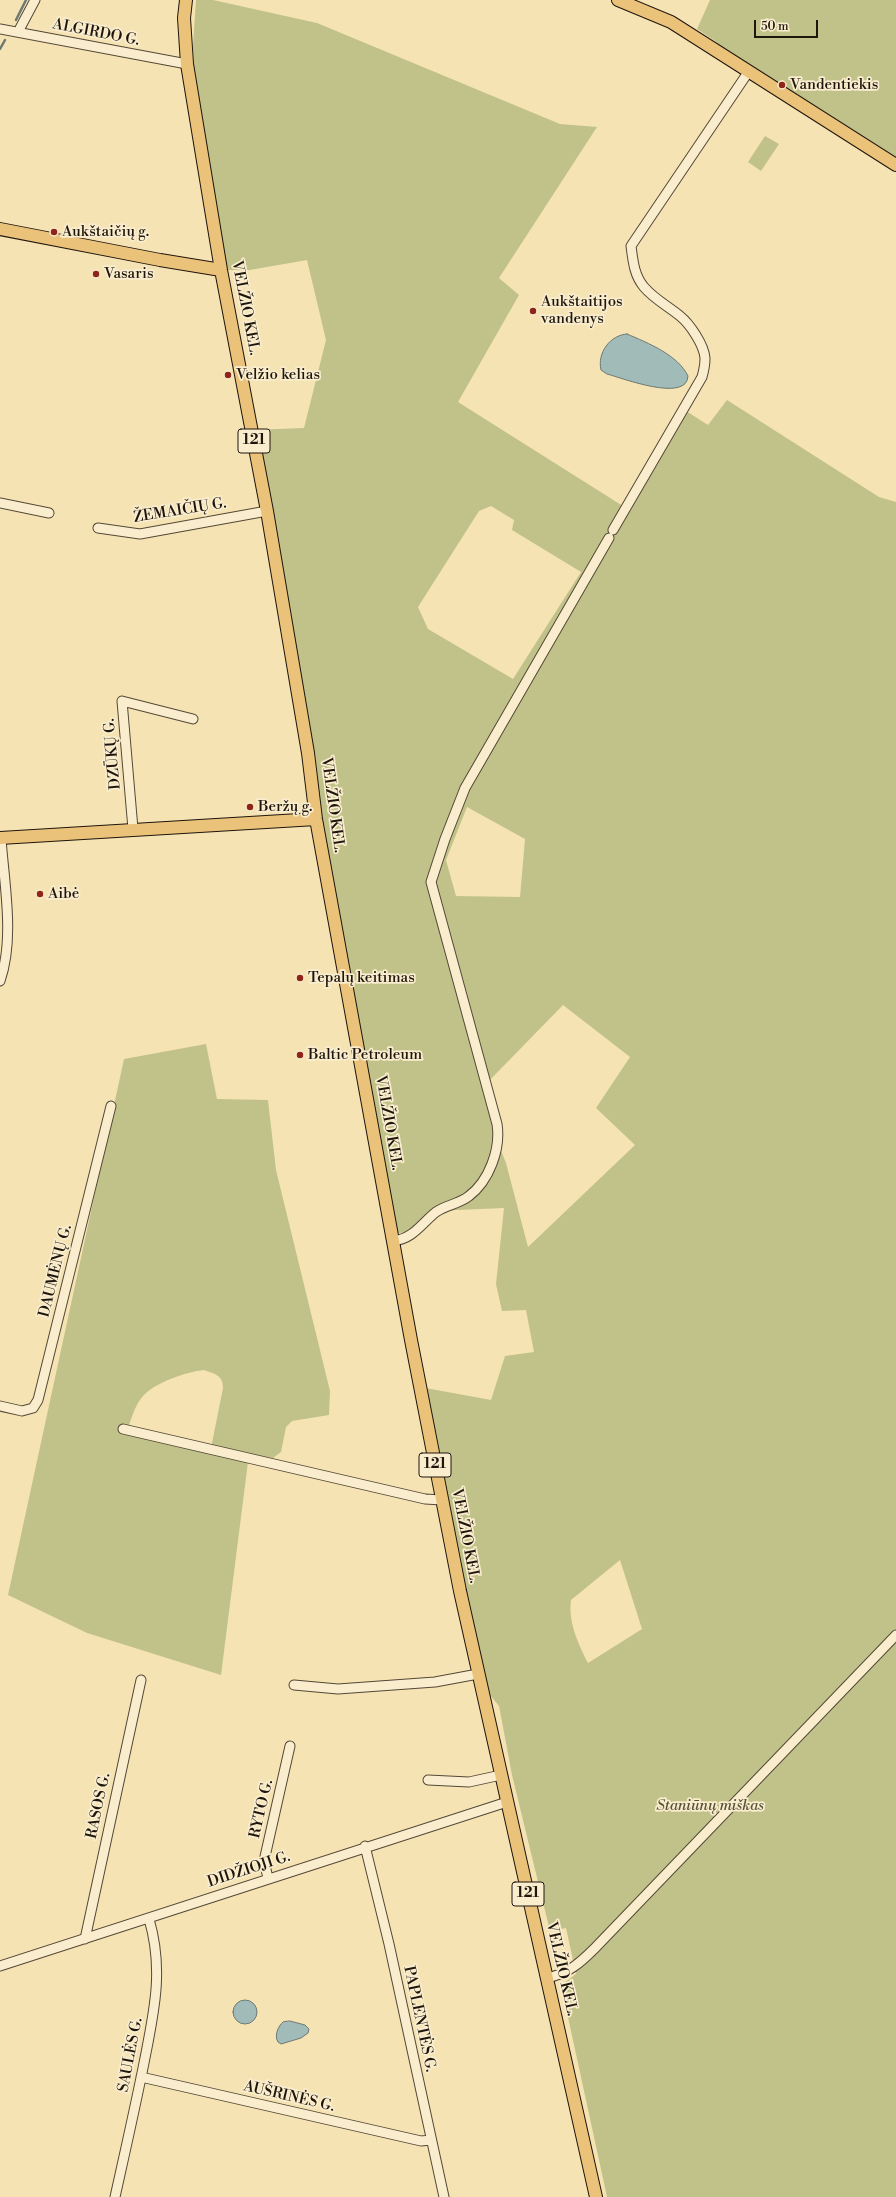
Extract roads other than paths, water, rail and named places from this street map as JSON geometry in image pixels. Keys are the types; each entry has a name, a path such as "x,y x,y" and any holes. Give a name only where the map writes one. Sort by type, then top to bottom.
{"main road":[{"path":"179,0 184,18"},
{"name":"VELŽIO KEL.","path":"186,0 184,18 187,64 221,270 267,510 308,753 316,819 393,1241 442,1500 478,1674 596,2197"},
{"path":"618,0 671,22 896,165"},
{"path":"0,229 160,260 221,270"},
{"path":"0,838 316,819"}],"street":[{"path":"18,32 35,0"},
{"name":"ALGIRDO G.","path":"0,29 187,64"},
{"path":"393,1241 412,1235 442,1208 469,1196 485,1178 496,1153 498,1143 497,1124 432,882 445,838 465,788 702,376 705,366 705,357 700,345 682,317 654,297 643,286 635,271 631,246 749,71"},
{"path":"0,503 49,513"},
{"name":"ŽEMAIČIŲ G.","path":"98,528 140,534 267,510"},
{"name":"DZŪKŲ G.","path":"133,829 122,701 193,718"},
{"path":"0,838 8,942 5,967 0,981"},
{"name":"DAUMĖNŲ G.","path":"0,1406 22,1411 33,1408 38,1400 111,1106"},
{"path":"124,1429 425,1499 442,1500"},
{"path":"546,1978 561,1975 571,1969 595,1948 896,1635"},
{"path":"294,1685 345,1688 435,1682 478,1674"},
{"name":"RASOS G.","path":"85,1939 141,1680"},
{"name":"RYTO G.","path":"268,1878 264,1861 290,1746"},
{"path":"428,1780 469,1782 501,1775"},
{"name":"DIDŽIOJI G.","path":"0,1966 365,1846 507,1802"},
{"name":"PAPLENTĖS G.","path":"365,1846 389,1944 444,2197"},
{"name":"SAULĖS G.","path":"115,2197 156,2001 157,1982 155,1939 149,1918"},
{"name":"AUŠRINĖS G.","path":"141,2077 323,2120 421,2141 431,2140"}],"water":[{"path":"627,334 662,350 677,362 688,376 685,384 677,388 653,387 607,374 601,370 601,357 606,346 615,338"},
{"path":"245,2000 254,2003 257,2012 254,2021 245,2024 236,2021 233,2012 236,2003"},
{"path":"290,2021 305,2025 309,2029 308,2033 301,2038 281,2044 277,2040 278,2029 283,2022"}],"waterway":[{"path":"16,20 26,0"},
{"path":"0,49 5,40"}],"place":[{"name":"Vandentiekis","path":"782,85"},
{"name":"Aukštaičių g.","path":"54,232"},
{"name":"Vasaris","path":"96,274"},
{"name":"Aukštaitijos vandenys","path":"533,311"},
{"name":"Velžio kelias","path":"228,375"},
{"name":"Beržų g.","path":"250,807"},
{"name":"Aibė","path":"40,894"},
{"name":"Tepalų keitimas","path":"300,978"},
{"name":"Baltic Petroleum","path":"300,1055"}],"park label":[{"name":"Staniūnų miškas","path":"710,1806"}]}
